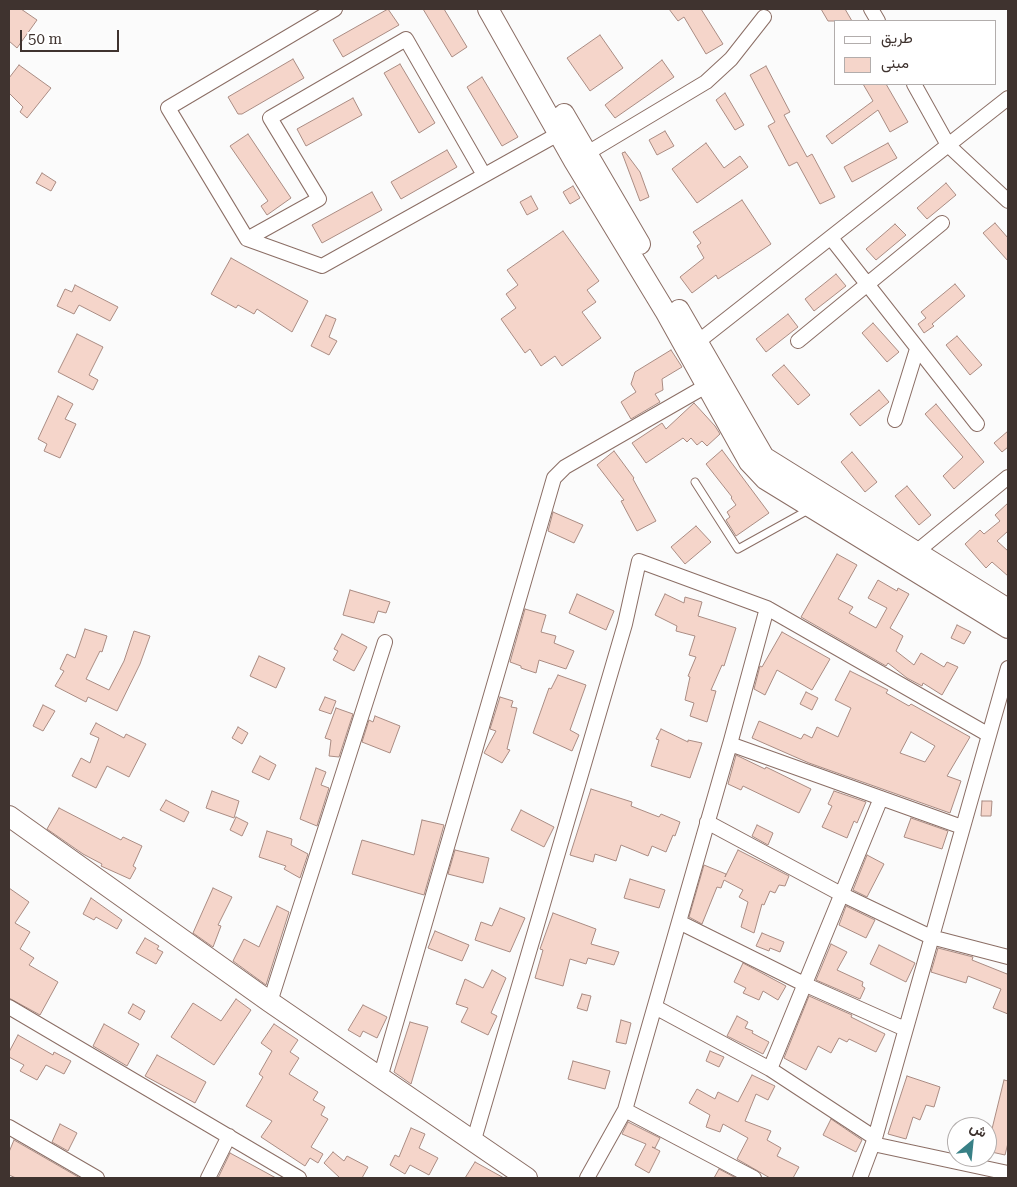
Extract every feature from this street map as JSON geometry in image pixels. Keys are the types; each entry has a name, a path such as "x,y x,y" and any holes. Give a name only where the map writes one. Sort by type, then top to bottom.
{"street":[{"path":"335,9 168,108 247,239 322,266 560,133"},
{"path":"488,9 560,133 581,158"},
{"path":"502,9 581,158 692,347 764,457 1008,628"},
{"path":"871,9 877,20"},
{"path":"581,158 706,82 730,59 764,17"},
{"path":"247,239 319,199 270,118 406,38 484,175"},
{"path":"915,85 948,144 1008,201"},
{"path":"692,347 1008,98"},
{"path":"798,341 942,223"},
{"path":"831,238 977,424"},
{"path":"692,347 706,386 749,462 766,479 812,508 1008,609"},
{"path":"895,420 917,348"},
{"path":"380,1078 554,478 565,467 706,386"},
{"path":"909,558 1008,477"},
{"path":"473,1143 625,624 639,561 767,608 989,735"},
{"path":"586,1178 625,1110 767,608"},
{"path":"270,1002 385,642"},
{"path":"860,1178 874,1141 1008,668"},
{"path":"730,744 962,827"},
{"path":"770,1069 881,798"},
{"path":"9,816 270,1002 473,1143 527,1178"},
{"path":"707,822 841,894 931,937 1008,958"},
{"path":"679,922 804,984 905,1029"},
{"path":"9,1007 299,1178"},
{"path":"655,1007 770,1069 874,1141 1008,1173"},
{"path":"625,1110 754,1178"},
{"path":"9,1127 97,1178"},
{"path":"208,1178 228,1136"}],"lane":[{"path":"695,482 738,549 812,508"}],"building":[{"path":"9,9 21,9 37,20 17,48 9,41"},
{"path":"388,9 399,25 343,57 333,40"},
{"path":"423,9 444,9 467,47 452,57"},
{"path":"669,9 701,9 723,44 706,54 684,17 678,21"},
{"path":"821,9 845,9 851,20 834,20 828,21"},
{"path":"600,35 623,68 590,91 567,58"},
{"path":"293,59 304,78 242,114 238,114 228,97"},
{"path":"662,60 674,77 615,118 605,105"},
{"path":"400,64 435,123 419,133 384,73"},
{"path":"19,65 51,88 27,118 20,112 23,107 9,93 9,78"},
{"path":"766,66 790,112 784,115 807,157 812,154 835,197 820,204 797,162 789,166 768,126 775,122 750,75"},
{"path":"482,77 518,137 502,146 467,87"},
{"path":"864,85 887,85 908,122 890,132 878,110 832,144 826,136 873,101"},
{"path":"725,93 744,125 735,130 716,100"},
{"path":"353,98 362,115 306,146 297,129"},
{"path":"665,131 674,146 657,155 649,140"},
{"path":"248,134 291,198 267,215 261,206 268,201 230,146"},
{"path":"706,143 724,168 740,156 748,167 697,203 672,169"},
{"path":"888,143 897,158 852,182 844,167"},
{"path":"447,150 457,167 401,199 391,182"},
{"path":"625,152 640,172 649,197 640,201 622,153"},
{"path":"42,173 56,182 51,191 36,183"},
{"path":"946,183 956,195 927,219 917,208"},
{"path":"573,186 580,198 570,204 563,192"},
{"path":"372,192 382,210 322,243 312,225"},
{"path":"531,196 538,209 527,215 520,202"},
{"path":"742,200 771,244 718,279 716,275 692,293 680,277 704,258 697,246 701,243 693,232"},
{"path":"995,223 1008,238 1008,261 983,233"},
{"path":"895,224 906,235 876,260 866,249"},
{"path":"563,231 599,281 587,290 596,302 582,312 601,338 562,366 555,356 541,366 530,349 525,353 501,319 516,308 506,294 518,285 507,270"},
{"path":"231,258 308,301 292,332 257,309 254,314 238,305 236,308 211,294"},
{"path":"836,274 846,286 814,311 805,299"},
{"path":"955,284 965,296 932,324 934,326 924,333 918,324 926,318 921,312"},
{"path":"75,285 118,307 110,321 79,305 74,314 57,306 65,289 72,292"},
{"path":"788,314 798,327 766,352 756,339"},
{"path":"326,315 336,319 329,337 337,341 329,355 311,346"},
{"path":"873,323 899,352 887,362 862,333"},
{"path":"77,334 103,347 89,375 98,380 93,390 58,372"},
{"path":"957,336 982,365 970,375 946,345"},
{"path":"671,350 682,367 662,379 663,390 655,394 660,402 631,419 621,402 636,392 631,384 635,372"},
{"path":"784,365 810,395 798,405 772,375"},
{"path":"879,390 889,402 860,426 850,414"},
{"path":"58,396 73,404 65,419 76,424 60,458 44,451 47,444 38,439"},
{"path":"694,403 720,434 707,446 702,441 697,445 691,438 687,442 683,438 646,463 632,443 662,423 666,429"},
{"path":"936,404 984,462 954,489 943,476 963,457 925,414"},
{"path":"1008,431 1008,447 1002,452 994,443"},
{"path":"722,450 769,513 736,536 726,520 730,517 727,512 736,505 706,464"},
{"path":"614,451 634,478 656,521 637,531 621,501 624,500 597,465"},
{"path":"852,452 877,482 865,492 841,462"},
{"path":"907,486 931,515 919,525 895,496"},
{"path":"1008,503 1008,531 997,541 1008,551 1008,576 992,562 986,568 965,544 980,530 984,534 1000,521 995,515"},
{"path":"553,512 583,525 574,543 548,531"},
{"path":"696,526 711,542 685,564 671,547"},
{"path":"837,554 857,565 838,599 853,607 849,613 876,628 887,608 868,598 878,580 897,591 898,588 909,594 890,628 903,636 896,651 914,665 921,653 944,667 947,662 958,667 942,695 923,683 922,686 907,678 888,663 886,666 801,617"},
{"path":"350,590 390,602 386,613 378,611 374,623 343,615"},
{"path":"577,594 614,611 606,630 569,613"},
{"path":"665,594 684,603 685,597 702,602 698,616 736,628 724,666 722,665 711,690 716,691 707,722 690,716 694,703 685,700 690,677 688,676 696,657 689,655 695,636 676,631 677,626 655,615"},
{"path":"525,609 546,615 541,632 556,636 554,643 574,651 566,669 539,660 536,673 510,662"},
{"path":"957,625 971,632 964,644 951,638"},
{"path":"85,629 107,636 102,652 100,651 86,679 109,690 124,661 134,631 150,636 140,664 117,711 88,697 86,702 55,686 64,671 60,669 67,654 75,658"},
{"path":"782,632 830,659 812,690 777,670 765,695 754,689 760,666 762,667"},
{"path":"342,634 367,647 354,671 333,660 338,651 334,649"},
{"path":"259,656 285,668 276,688 250,676"},
{"path":"850,671 888,690 886,693 909,706 911,704 970,737 947,776 961,781 950,813 809,763 752,738 759,721 801,739 804,734 812,738 817,727 838,737 851,708 835,700","holes":["911,732 935,746 925,762 900,753"]},
{"path":"558,675 586,685 570,730 579,735 572,751 533,733 549,688 551,689"},
{"path":"806,692 818,698 812,710 800,704"},
{"path":"325,697 336,701 331,714 319,710"},
{"path":"500,697 513,701 511,707 517,708 507,749 510,750 502,763 484,753 496,731 490,729"},
{"path":"43,705 55,711 43,731 33,726"},
{"path":"336,708 353,714 339,757 329,756 331,740 325,738"},
{"path":"375,716 400,726 390,753 362,742 369,720 373,722"},
{"path":"96,723 124,738 126,734 146,744 129,777 107,766 96,788 72,776 81,758 90,763 99,738 90,734"},
{"path":"238,727 248,733 242,744 232,738"},
{"path":"661,729 688,742 688,740 702,743 690,778 651,766 659,740 656,739"},
{"path":"736,755 811,789 799,813 743,786 741,790 728,784"},
{"path":"260,756 276,765 269,780 252,772"},
{"path":"316,768 326,772 321,785 329,788 317,826 300,819"},
{"path":"591,789 632,802 631,806 659,817 661,814 680,822 666,852 652,846 648,856 621,845 616,861 595,854 593,862 570,855"},
{"path":"212,791 239,801 234,818 206,808"},
{"path":"834,791 866,802 857,823 854,821 847,838 822,827 832,806 828,804"},
{"path":"166,800 189,812 184,822 160,810"},
{"path":"982,801 992,801 991,816 981,816"},
{"path":"59,808 121,840 123,837 142,846 133,866 136,868 130,879 101,866 102,864 83,854 47,829"},
{"path":"521,810 554,827 544,847 511,830"},
{"path":"236,817 248,823 242,836 230,830"},
{"path":"911,818 948,831 942,849 904,837"},
{"path":"422,820 444,825 424,895 352,874 362,840 414,855"},
{"path":"757,825 773,833 768,845 752,836"},
{"path":"267,831 292,839 291,845 308,854 300,878 284,869 286,866 259,857"},
{"path":"455,850 489,858 483,883 448,874"},
{"path":"738,850 789,876 785,886 779,885 775,893 770,891 764,905 762,904 754,933 741,927 748,902 739,897 743,890 724,880 721,888 717,887 702,924 689,917 704,865 726,874 725,877"},
{"path":"867,855 884,864 867,897 853,890"},
{"path":"630,879 665,890 659,908 624,898"},
{"path":"9,888 29,902 15,923 30,932 20,949 34,958 29,965 58,982 40,1015 9,998"},
{"path":"213,888 232,897 218,925 221,926 213,947 193,933"},
{"path":"91,898 122,920 117,929 96,917 94,920 83,914"},
{"path":"277,906 289,912 266,985 233,961 244,939 259,947"},
{"path":"846,906 875,920 866,938 839,925"},
{"path":"500,908 525,918 510,952 475,940 481,922 492,926"},
{"path":"553,913 596,929 591,944 619,952 614,965 588,958 586,964 570,959 563,986 535,978 543,950 540,949"},
{"path":"435,931 469,945 462,961 428,948"},
{"path":"762,933 784,942 780,952 770,948 769,951 756,946"},
{"path":"145,938 159,946 157,949 163,952 156,964 136,953"},
{"path":"831,944 847,952 837,970 863,982 862,986 865,988 860,999 816,980"},
{"path":"879,945 915,963 906,982 870,964"},
{"path":"938,948 973,957 972,960 1007,974 1008,972 1008,1014 993,1008 1001,989 968,976 966,983 931,972"},
{"path":"743,963 786,986 778,1000 763,991 759,1000 743,993 746,988 734,982"},
{"path":"492,970 506,978 491,1013 497,1016 488,1035 461,1022 468,1008 456,1004 465,979 483,988"},
{"path":"582,994 591,996 587,1011 577,1008"},
{"path":"809,996 852,1015 851,1017 885,1034 876,1052 849,1039 847,1042 839,1038 831,1053 818,1046 806,1070 784,1058"},
{"path":"236,999 251,1010 214,1065 171,1037 193,1003 221,1021"},
{"path":"133,1004 145,1011 140,1020 128,1013"},
{"path":"363,1005 387,1017 377,1038 363,1031 360,1037 348,1030"},
{"path":"737,1016 748,1022 745,1028 769,1042 763,1054 727,1036"},
{"path":"621,1020 631,1023 626,1044 616,1042"},
{"path":"410,1022 428,1027 411,1084 394,1072"},
{"path":"104,1024 139,1044 127,1066 93,1046"},
{"path":"274,1024 298,1040 290,1052 299,1058 289,1074 318,1092 313,1100 325,1107 321,1115 328,1119 311,1147 323,1154 318,1163 310,1158 305,1166 261,1137 272,1121 246,1106 263,1077 259,1074 272,1051 261,1043"},
{"path":"18,1035 53,1055 54,1052 71,1061 64,1074 46,1065 37,1080 20,1071 24,1065 9,1057 9,1052"},
{"path":"710,1051 724,1057 719,1067 706,1061"},
{"path":"157,1055 206,1082 195,1103 145,1076"},
{"path":"573,1061 610,1071 605,1089 568,1079"},
{"path":"752,1075 775,1086 768,1100 756,1094 745,1121 771,1131 767,1140 781,1148 777,1156 799,1167 793,1178 770,1178 737,1159 748,1138 723,1124 720,1132 706,1127 710,1115 689,1103 697,1089 715,1099 718,1092 738,1102"},
{"path":"907,1076 940,1087 934,1107 926,1105 920,1120 913,1117 906,1139 888,1134"},
{"path":"1004,1080 1008,1081 1008,1143 1005,1155 997,1153 997,1117 995,1117"},
{"path":"831,1119 862,1140 856,1152 823,1135"},
{"path":"628,1122 660,1138 655,1148 652,1147 660,1151 649,1173 635,1165 646,1144 622,1134"},
{"path":"60,1124 77,1133 68,1151 52,1142"},
{"path":"411,1128 425,1134 419,1148 438,1158 429,1175 410,1165 405,1174 390,1165 395,1155 399,1157"},
{"path":"14,1140 80,1178 16,1178 9,1175 9,1152"},
{"path":"333,1152 344,1161 347,1156 368,1167 362,1178 340,1178 324,1163"},
{"path":"230,1153 276,1178 218,1178"},
{"path":"475,1162 504,1178 465,1178"},
{"path":"719,1169 736,1178 714,1178"}]}
